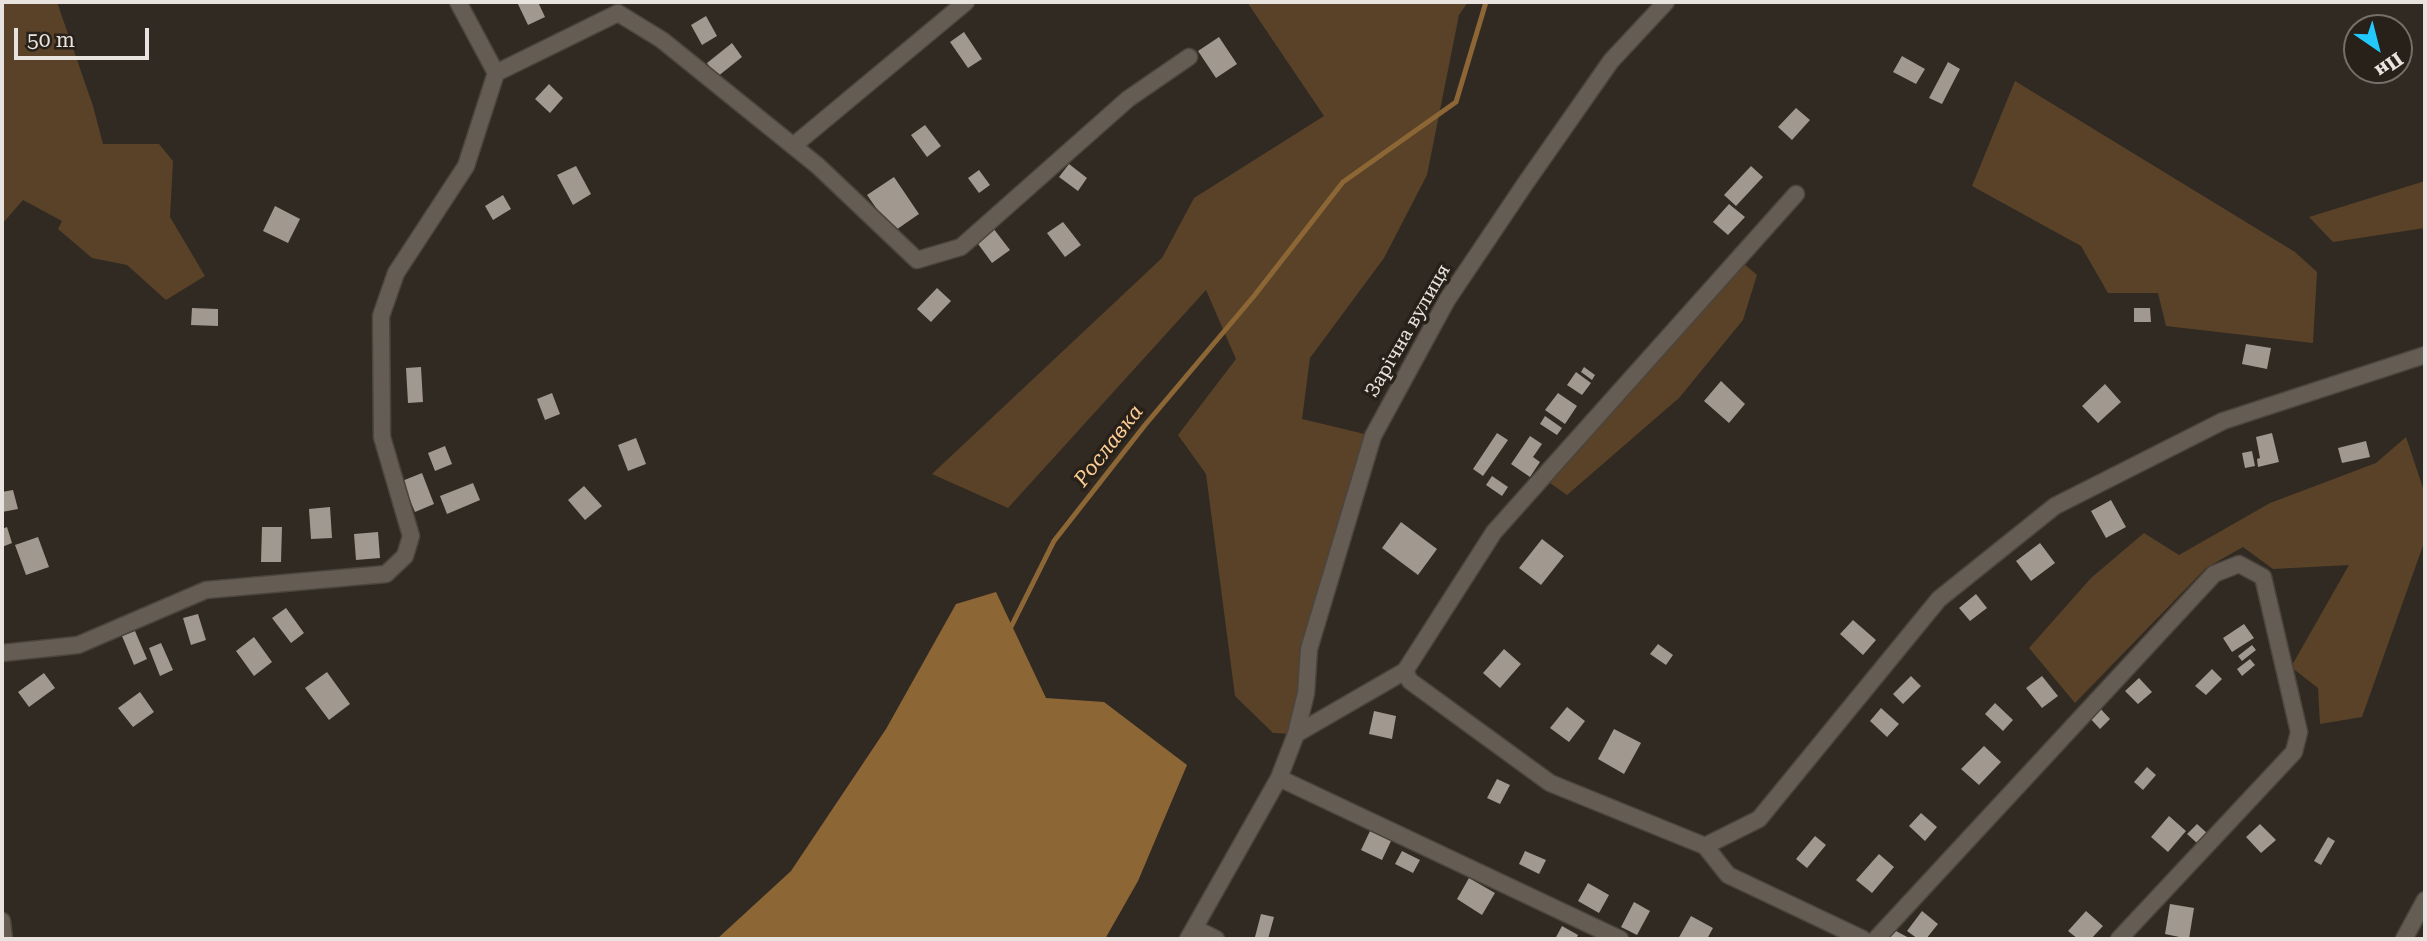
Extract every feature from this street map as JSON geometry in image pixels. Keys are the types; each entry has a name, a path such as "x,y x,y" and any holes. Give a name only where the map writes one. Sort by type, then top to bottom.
{"street":[{"path":"458,2 496,73"},
{"path":"793,146 966,2"},
{"name":"Зарічна вулиця","path":"1192,934 1279,778 1296,734 1306,693 1308,649 1373,436 1447,300 1525,184 1611,61 1666,2"},
{"path":"2,653 78,645 206,590 386,574 405,556 411,536 382,437 381,316 396,273 466,166 496,73 618,13 662,40 818,166 917,260 961,247 1128,99 1189,57"},
{"path":"1296,734 1405,671 1494,532 1796,194"},
{"path":"1705,846 1759,818 1939,599 2055,506 2222,421 2425,355"},
{"path":"1876,939 2214,574 2239,564 2263,577 2299,732 2294,752 2119,939"},
{"path":"1405,671 1410,681 1550,783 1705,846 1728,875 1863,939"},
{"path":"1279,778 1620,939"},
{"path":"2404,939 2425,900"},
{"path":"2,921 4,939"},
{"path":"1192,934 1216,939"}],"shaded area":[{"path":"2,2 57,2 93,106 103,144 159,144 173,161 170,217 205,276 166,300 127,265 92,258 58,229 62,221 23,200 2,224"},
{"path":"1247,2 1468,2 1459,15 1427,175 1384,258 1310,358 1302,419 1373,436 1309,649 1296,734 1273,733 1235,696 1206,474 1178,435 1236,359 1206,290 1008,508 932,474 1162,258 1194,198 1324,116"},
{"path":"2015,81 2295,252 2317,272 2313,343 2166,326 2158,293 2108,293 2081,246 1972,186"},
{"path":"2425,181 2425,228 2333,242 2309,217"},
{"path":"1744,264 1757,275 1743,320 1679,398 1567,495 1550,483"},
{"path":"2406,437 2425,494 2425,540 2362,717 2320,724 2318,688 2291,667 2349,565 2273,569 2243,547 2206,568 2075,703 2029,648 2091,578 2144,533 2179,555 2270,503 2376,463"},
{"path":"996,592 1046,698 1104,702 1187,765 1138,881 1105,939 717,939 791,871 886,729 956,604"}],"building":[{"path":"517,2 538,2 545,17 528,25"},
{"path":"706,16 717,36 702,45 691,25"},
{"path":"964,32 982,59 968,68 950,42"},
{"path":"1219,37 1237,64 1216,78 1198,51"},
{"path":"732,43 742,57 717,77 707,63"},
{"path":"1902,56 1925,69 1916,84 1893,72"},
{"path":"1948,62 1960,69 1942,104 1929,98"},
{"path":"549,84 563,98 550,113 535,99"},
{"path":"1796,108 1810,120 1792,140 1778,127"},
{"path":"925,125 941,146 927,157 911,135"},
{"path":"1069,164 1087,178 1078,191 1059,177"},
{"path":"576,166 591,194 573,205 557,175"},
{"path":"1751,166 1763,177 1736,206 1724,195"},
{"path":"979,170 990,185 979,193 968,178"},
{"path":"894,177 919,214 893,232 867,195"},
{"path":"503,195 511,209 493,220 485,206"},
{"path":"1729,204 1745,217 1728,235 1713,222"},
{"path":"275,206 300,219 288,243 263,231"},
{"path":"1063,222 1081,245 1065,257 1047,233"},
{"path":"993,228 1010,250 992,263 976,241"},
{"path":"937,288 951,301 931,322 917,309"},
{"path":"192,308 218,309 218,326 191,325"},
{"path":"2134,308 2150,308 2151,322 2134,322"},
{"path":"2246,344 2271,348 2267,369 2242,364"},
{"path":"421,367 423,402 408,403 406,368"},
{"path":"1584,367 1595,375 1592,380 1581,372"},
{"path":"1576,372 1591,383 1582,395 1567,385"},
{"path":"1721,381 1745,404 1729,423 1704,401"},
{"path":"2105,384 2121,402 2098,423 2082,406"},
{"path":"552,393 560,414 545,420 537,399"},
{"path":"1558,393 1577,406 1565,424 1545,410"},
{"path":"1545,416 1562,428 1557,435 1540,424"},
{"path":"1497,433 1508,440 1483,476 1473,469"},
{"path":"2272,433 2279,462 2258,467 2257,459 2260,458 2256,437"},
{"path":"1530,436 1542,444 1533,457 1540,462 1530,477 1511,464"},
{"path":"636,438 646,464 628,471 618,445"},
{"path":"2366,441 2370,457 2342,463 2338,448"},
{"path":"445,446 452,464 435,471 428,453"},
{"path":"2252,451 2255,466 2245,468 2242,453"},
{"path":"422,473 434,504 415,512 402,481"},
{"path":"1492,476 1508,487 1502,496 1486,485"},
{"path":"473,483 480,500 447,514 440,496"},
{"path":"584,486 602,506 585,520 568,500"},
{"path":"13,490 18,509 2,512 2,492"},
{"path":"2111,500 2126,527 2106,538 2091,511"},
{"path":"330,507 332,538 311,539 309,509"},
{"path":"1401,522 1437,549 1418,575 1382,548"},
{"path":"7,527 12,543 2,547 2,529"},
{"path":"262,527 282,527 281,562 261,562"},
{"path":"378,532 380,558 356,560 354,534"},
{"path":"38,537 49,567 26,575 15,545"},
{"path":"1542,539 1564,556 1541,585 1519,568"},
{"path":"2040,543 2055,563 2031,581 2016,561"},
{"path":"1976,594 1987,608 1970,621 1959,608"},
{"path":"286,608 304,633 291,643 272,618"},
{"path":"198,614 206,640 191,645 183,618"},
{"path":"1853,620 1876,640 1863,655 1840,634"},
{"path":"2244,624 2254,638 2232,652 2223,638"},
{"path":"135,631 147,659 134,665 122,636"},
{"path":"254,637 272,662 254,676 236,651"},
{"path":"161,643 173,670 160,676 149,648"},
{"path":"1658,644 1673,655 1666,665 1650,654"},
{"path":"2252,645 2256,650 2242,661 2238,656"},
{"path":"1504,649 1521,664 1500,688 1483,673"},
{"path":"2250,659 2255,665 2242,676 2237,669"},
{"path":"2212,669 2222,679 2206,695 2195,686"},
{"path":"327,672 350,704 329,720 305,688"},
{"path":"44,673 55,688 29,707 18,692"},
{"path":"1911,676 1921,686 1903,704 1893,694"},
{"path":"2042,676 2058,696 2042,708 2026,688"},
{"path":"2139,678 2152,692 2138,704 2125,691"},
{"path":"140,692 154,712 133,727 118,708"},
{"path":"1995,703 2013,720 2003,731 1985,714"},
{"path":"2097,705 2110,719 2100,729 2087,715"},
{"path":"1567,707 1585,721 1569,742 1550,728"},
{"path":"1881,708 1899,724 1887,737 1870,721"},
{"path":"1374,711 1396,716 1392,739 1369,734"},
{"path":"1614,729 1641,743 1624,774 1598,759"},
{"path":"1984,746 2001,762 1979,785 1961,769"},
{"path":"2147,767 2156,775 2143,790 2134,782"},
{"path":"1497,779 1510,785 1500,804 1487,798"},
{"path":"1921,813 1937,827 1925,841 1909,826"},
{"path":"2169,816 2186,831 2168,852 2151,837"},
{"path":"2197,824 2207,833 2197,843 2187,834"},
{"path":"2260,824 2276,840 2261,853 2246,837"},
{"path":"1370,831 1391,841 1382,860 1361,850"},
{"path":"1815,836 1826,845 1807,868 1796,859"},
{"path":"2328,837 2335,841 2321,865 2314,861"},
{"path":"1402,851 1420,860 1413,873 1395,864"},
{"path":"1525,851 1546,860 1539,874 1519,864"},
{"path":"1879,854 1894,867 1872,893 1856,880"},
{"path":"1469,878 1495,893 1482,915 1457,899"},
{"path":"1588,883 1609,895 1599,913 1578,901"},
{"path":"1634,902 1650,911 1637,935 1621,927"},
{"path":"2170,904 2194,908 2189,939 2165,934"},
{"path":"1922,911 1938,924 1926,939 1918,939 1907,931"},
{"path":"2086,911 2103,926 2091,939 2078,939 2068,931"},
{"path":"1261,914 1274,917 1268,939 1255,937"},
{"path":"1691,916 1713,928 1707,939 1678,939"},
{"path":"1562,926 1578,935 1576,939 1555,939"},
{"path":"1896,931 1911,939 1885,939"}],"waterway":[{"name":"Рославка","path":"1010,629 1054,541 1145,425 1254,296 1343,182 1456,102 1486,2"}]}
